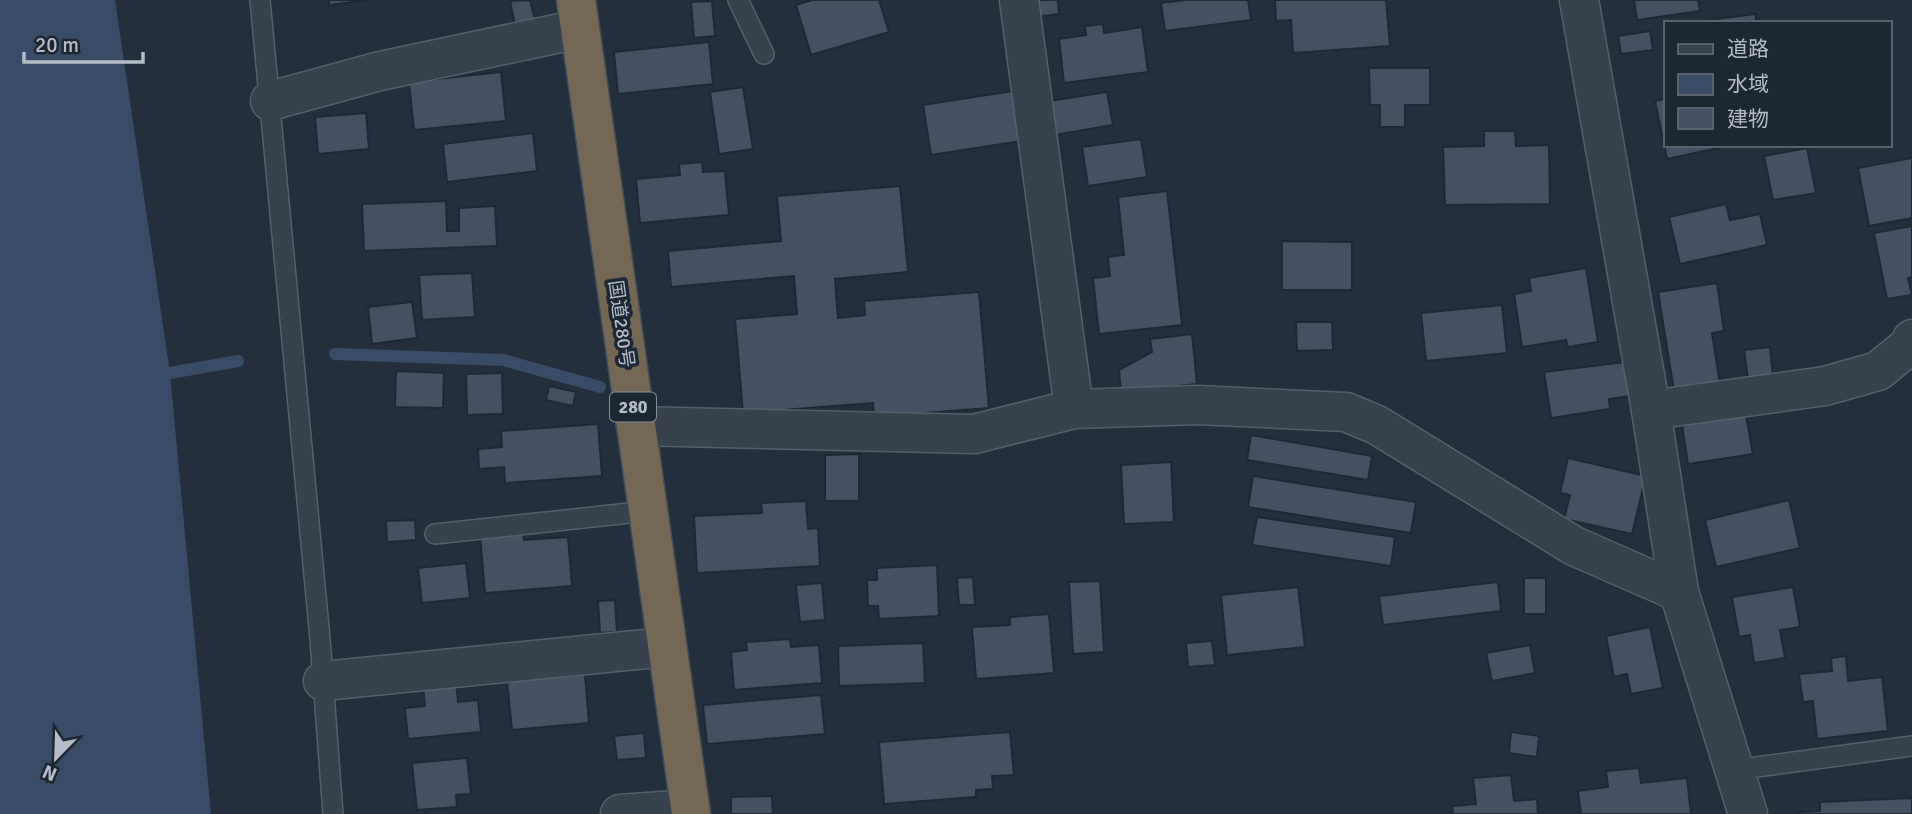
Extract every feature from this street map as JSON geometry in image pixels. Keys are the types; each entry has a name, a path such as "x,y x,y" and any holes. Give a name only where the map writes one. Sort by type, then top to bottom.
{"highway":[{"name":"国道280号","path":"577,14 690,812"}],"street":[{"path":"1019,0 1074,409"},
{"path":"1579,0 1651,410 1678,592 1748,814"},
{"path":"270,101 577,14"},
{"path":"1651,410 1825,386 1878,371 1910,345 1912,339"},
{"path":"636,426 974,434 1074,409 1198,405 1346,412 1377,425 1574,546 1678,592"},
{"path":"323,681 666,647"},
{"path":"620,814 690,812"}],"lane":[{"path":"260,0 333,814"},
{"path":"738,0 764,54"},
{"path":"435,534 648,511"},
{"path":"1734,770 1912,746"}],"water":[{"path":"0,0 115,0 170,373 211,814 0,814"}],"building":[{"path":"329,0 368,0 329,5"},
{"path":"530,0 535,20 515,25 510,1"},
{"path":"812,0 879,0 889,32 811,55 796,5"},
{"path":"1033,0 1058,0 1059,14 1035,17"},
{"path":"1186,0 1248,0 1251,20 1165,31 1161,3"},
{"path":"1275,0 1386,0 1390,46 1293,53 1291,20 1276,21"},
{"path":"1634,0 1698,0 1700,11 1637,20"},
{"path":"712,1 715,36 694,38 691,2"},
{"path":"1755,14 1757,21 1701,21"},
{"path":"1103,24 1104,33 1142,27 1148,72 1064,83 1059,39 1086,35 1085,26"},
{"path":"1650,31 1653,50 1621,54 1618,36"},
{"path":"709,42 713,84 618,94 614,52"},
{"path":"1369,68 1430,68 1430,105 1405,105 1405,127 1380,127 1380,105 1370,105"},
{"path":"501,72 506,121 414,130 409,82"},
{"path":"743,87 753,149 719,154 710,92"},
{"path":"1013,91 1021,141 931,155 923,105"},
{"path":"1107,92 1113,125 1055,135 1049,101"},
{"path":"1664,99 1664,144 1655,101"},
{"path":"366,113 369,149 318,154 315,117"},
{"path":"1484,131 1515,131 1516,146 1549,145 1550,204 1445,205 1443,147 1484,146"},
{"path":"533,133 537,171 447,182 443,144"},
{"path":"1141,139 1147,177 1088,186 1082,147"},
{"path":"1665,147 1723,147 1667,159"},
{"path":"1807,148 1816,193 1773,200 1764,156"},
{"path":"1912,158 1912,218 1869,226 1858,168"},
{"path":"702,162 703,172 725,171 729,215 640,223 636,179 680,175 679,164"},
{"path":"900,186 908,272 835,279 838,318 865,315 864,301 979,292 989,408 874,417 873,403 743,413 735,319 797,314 794,276 671,287 668,251 781,241 777,196"},
{"path":"1167,191 1182,325 1099,334 1093,278 1110,276 1108,257 1124,255 1118,197"},
{"path":"446,201 447,231 459,231 459,208 495,206 497,246 364,251 362,204"},
{"path":"1726,204 1730,220 1760,214 1767,245 1680,264 1669,217"},
{"path":"1912,226 1912,277 1908,278 1912,295 1887,299 1874,233"},
{"path":"1282,241 1352,242 1352,290 1282,290"},
{"path":"1586,268 1598,342 1568,347 1566,340 1522,347 1514,294 1531,291 1529,278"},
{"path":"472,273 475,317 422,320 419,275"},
{"path":"1717,283 1724,331 1712,333 1720,384 1674,391 1658,292"},
{"path":"412,302 417,338 372,344 368,307"},
{"path":"1502,305 1507,353 1426,361 1421,313"},
{"path":"1296,322 1332,322 1333,350 1297,351"},
{"path":"1192,334 1197,384 1121,392 1119,370 1152,352 1150,339"},
{"path":"1770,347 1773,377 1748,380 1744,350"},
{"path":"1625,362 1630,396 1609,399 1610,409 1551,418 1544,372"},
{"path":"396,371 444,373 443,408 395,407"},
{"path":"502,373 503,414 467,415 466,374"},
{"path":"549,386 576,392 573,406 546,400"},
{"path":"1746,415 1753,454 1688,464 1682,425"},
{"path":"598,424 602,476 505,483 504,467 479,469 478,449 502,447 501,431"},
{"path":"1251,435 1372,456 1368,480 1247,460"},
{"path":"859,454 859,501 825,501 825,455"},
{"path":"1568,458 1646,476 1632,534 1564,519 1570,495 1560,493"},
{"path":"1171,462 1174,522 1124,524 1121,465"},
{"path":"1253,476 1416,502 1411,533 1248,507"},
{"path":"1789,500 1800,548 1716,567 1705,520"},
{"path":"806,501 808,529 818,528 820,566 697,573 694,516 762,513 761,503"},
{"path":"1257,517 1395,537 1391,566 1252,545"},
{"path":"415,520 416,540 387,542 386,521"},
{"path":"523,531 524,540 568,537 572,586 485,593 480,535"},
{"path":"466,563 470,598 422,603 418,568"},
{"path":"937,565 939,616 879,619 878,606 868,606 867,580 877,580 877,568"},
{"path":"973,577 975,605 959,605 957,578"},
{"path":"1524,578 1546,578 1546,614 1524,614"},
{"path":"1100,581 1104,652 1073,654 1069,582"},
{"path":"1498,582 1501,611 1383,625 1379,596"},
{"path":"822,583 825,620 800,622 796,585"},
{"path":"1298,587 1305,647 1227,655 1221,595"},
{"path":"1793,587 1800,627 1780,630 1785,658 1754,663 1750,635 1739,637 1732,597"},
{"path":"615,600 617,632 600,633 598,601"},
{"path":"1049,614 1054,673 976,679 972,627 1010,625 1010,617"},
{"path":"1650,627 1663,688 1631,694 1627,674 1614,677 1606,636"},
{"path":"790,639 791,647 819,645 822,683 734,690 731,652 747,650 746,642"},
{"path":"1212,641 1215,665 1188,667 1186,643"},
{"path":"923,643 925,683 839,686 838,646"},
{"path":"1530,645 1535,673 1492,681 1486,653"},
{"path":"1846,656 1848,681 1882,677 1888,731 1817,739 1813,701 1803,702 1799,674 1832,671 1831,658"},
{"path":"585,674 589,723 512,730 507,681"},
{"path":"456,682 458,702 478,700 481,732 408,739 405,708 425,706 423,685"},
{"path":"821,695 825,734 707,744 703,705"},
{"path":"1010,732 1014,775 992,776 993,789 976,790 976,797 884,804 879,742"},
{"path":"1511,732 1539,736 1537,757 1509,753"},
{"path":"644,733 646,758 617,760 614,736"},
{"path":"467,758 471,794 456,795 457,807 417,810 412,763"},
{"path":"1639,768 1641,783 1687,778 1691,814 1581,814 1578,791 1608,787 1606,771"},
{"path":"1511,775 1514,801 1537,799 1538,814 1453,814 1452,806 1476,804 1473,778"},
{"path":"772,796 773,814 731,814 731,797"},
{"path":"1912,798 1912,814 1798,814 1820,811 1820,802"}],"waterway":[{"path":"335,354 503,360 600,387"},
{"path":"170,373 238,361"}]}
